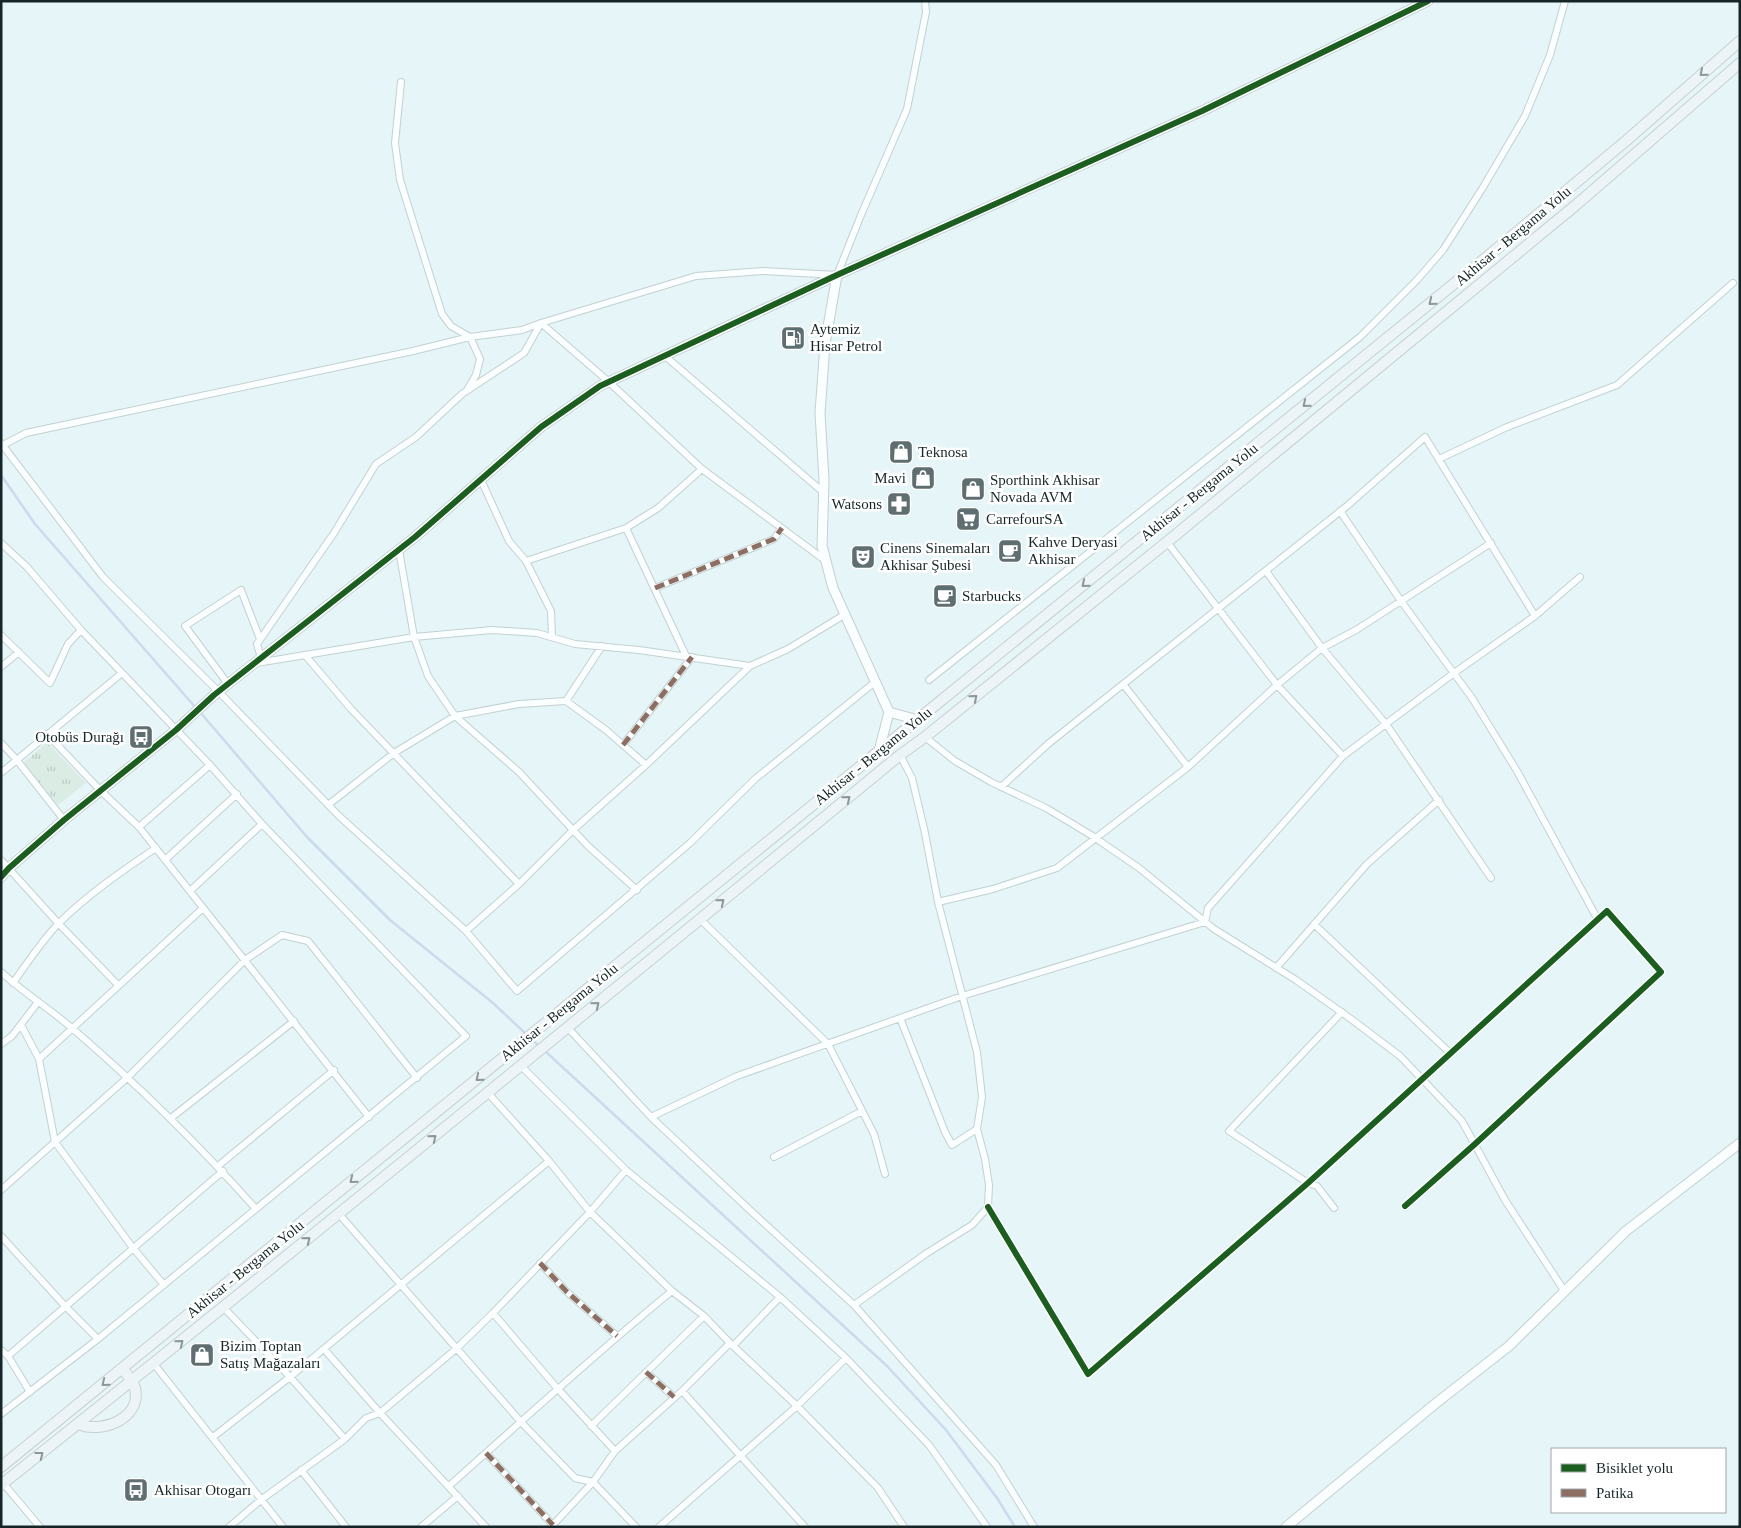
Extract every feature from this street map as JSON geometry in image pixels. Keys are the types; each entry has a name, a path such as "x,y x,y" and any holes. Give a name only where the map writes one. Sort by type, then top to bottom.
{"main road":[{"name":"Akhisar - Bergama Yolu","path":"1,1467 1488,256 1628,140 1740,41"},
{"name":"Akhisar - Bergama Yolu","path":"2,1484 224,1308 900,755 925,737 1167,542 1576,205 1740,63"},
{"path":"78,1424 86,1428 96,1428 117,1423 127,1416 134,1403 135,1387 122,1369"}],"street":[{"path":"878,751 889,712 832,588 822,546 823,492 820,413 824,344 837,275 907,108 926,12 925,1"},
{"path":"1,877 64,820 176,730 189,716 399,550 541,427 600,386 837,275 1202,111 1428,1"},
{"path":"929,680 1360,337 1417,280 1443,250 1525,116 1550,55 1565,1"},
{"path":"400,82 395,143 400,180 442,314 451,326 470,337 480,359 476,375 466,392"},
{"path":"837,275 763,271 696,276 522,330 470,337 26,433 2,444 103,577 328,805 466,932 517,991 690,843 755,779 875,682"},
{"path":"1438,459 1507,427 1617,385 1733,283"},
{"path":"541,323 609,382 702,469 826,562"},
{"path":"258,661 257,644 334,533 376,464 416,437 466,392 524,353 541,323"},
{"path":"665,356 823,492"},
{"path":"1001,787 1048,744 1340,511 1425,437 1534,616"},
{"path":"526,561 626,528 658,508 702,469"},
{"path":"481,480 509,541 526,561 551,611 552,637"},
{"path":"1340,511 1401,601 1472,698 1517,771 1598,920"},
{"path":"626,528 689,657"},
{"path":"655,588 774,539 782,528"},
{"path":"1167,542 1277,685 1343,756"},
{"path":"1,543 27,567 81,630 210,765 262,824 466,1036 98,1339 1,1414"},
{"path":"938,902 993,889 1057,868 1188,767 1277,685 1322,648 1356,630 1491,543"},
{"path":"399,550 414,637 428,676 455,716 519,772 588,846 637,890"},
{"path":"1266,571 1322,648 1386,724 1491,878"},
{"path":"1205,922 1208,908 1343,756 1534,616 1580,577"},
{"path":"228,684 185,626 241,590 260,639"},
{"path":"466,932 750,666 788,649 844,615"},
{"path":"1,635 50,684 68,644 81,630"},
{"path":"258,661 414,637 492,630 537,633 575,644 750,666"},
{"path":"566,701 602,646"},
{"path":"1,667 19,652"},
{"path":"305,655 351,709 519,884"},
{"path":"623,745 689,657"},
{"path":"1,773 122,673"},
{"path":"1123,684 1188,767"},
{"path":"328,805 394,754 455,716 519,704 566,701 606,730 646,765"},
{"path":"889,712 918,720"},
{"path":"48,734 101,791 139,827 334,1070 369,1117"},
{"path":"925,737 955,761 1001,787 1046,808 1095,838 1139,868 1205,922 1342,1012 1400,1056 1462,1122 1505,1200 1564,1292"},
{"path":"1,743 64,820"},
{"path":"900,755 912,778 938,902 977,1052 982,1097 977,1128 990,1185 988,1207 1088,1374 1308,1183 1607,911 1661,972 1475,1144 1404,1206"},
{"path":"139,827 210,765"},
{"path":"165,860 237,794"},
{"path":"1276,968 1366,864 1439,800"},
{"path":"190,891 262,824"},
{"path":"13,983 39,946 59,924 101,886 156,848"},
{"path":"1,860 118,985"},
{"path":"39,1059 204,908"},
{"path":"700,919 828,1044 874,1134 886,1174"},
{"path":"651,1118 737,1076 962,996 1205,922"},
{"path":"1314,924 1450,1053"},
{"path":"1,1190 127,1078 245,960 282,935 308,941 416,1078"},
{"path":"1,972 71,1028 171,1118 221,1169 256,1209"},
{"path":"1,1044 12,1036 38,1002"},
{"path":"1334,1208 1317,1186 1308,1183 1229,1131 1342,1012"},
{"path":"900,1018 945,1132 952,1145 977,1128"},
{"path":"171,1118 294,1021"},
{"path":"21,1025 39,1059 54,1142 133,1248 164,1285"},
{"path":"568,1028 651,1118 854,1305 996,1465 1034,1527"},
{"path":"521,1066 626,1170 780,1297 846,1358 929,1445 987,1527"},
{"path":"8,1356 334,1070"},
{"path":"488,1093 590,1212 672,1291 704,1316 797,1406 878,1488 904,1527"},
{"path":"774,1157 862,1111"},
{"path":"1286,1527 1435,1404 1509,1346 1626,1230 1740,1144"},
{"path":"212,1437 290,1377 548,1161"},
{"path":"229,1527 262,1499 345,1438 366,1418 380,1413 456,1349 590,1212 626,1170"},
{"path":"854,1305 927,1253 972,1225 988,1207"},
{"path":"339,1214 521,1422 575,1478 593,1482 636,1527"},
{"path":"1,1236 98,1339"},
{"path":"540,1263 567,1292 617,1336"},
{"path":"449,1486 532,1413 557,1388 672,1291"},
{"path":"486,1453 552,1526 593,1482 615,1451 732,1344 780,1297"},
{"path":"224,1308 345,1438"},
{"path":"493,1313 557,1388 615,1451"},
{"path":"591,1426 704,1316"},
{"path":"324,1349 380,1413 486,1527"},
{"path":"1,1350 8,1356 30,1392"},
{"path":"659,1527 797,1406 846,1358"},
{"path":"154,1364 283,1527"},
{"path":"646,1372 674,1397"},
{"path":"682,1390 805,1527"},
{"path":"301,1470 346,1527"},
{"path":"2,1484 40,1527"},
{"path":"421,1527 458,1496"}],"green space":[{"path":"47,742 86,783 58,805 23,763"}],"waterway":[{"path":"1,475 35,524 196,708"},
{"path":"200,712 307,837 390,920 493,1003 526,1034"},
{"path":"530,1038 539,1046"},
{"path":"545,1051 887,1366 946,1430 997,1498 1015,1527"}],"marked path":[{"path":"655,588 774,539 782,528"},
{"path":"623,745 692,657"},
{"path":"540,1263 567,1292 617,1336"},
{"path":"646,1372 674,1397"},
{"path":"486,1453 553,1525"}],"cycle path":[{"path":"1,877 64,820 176,730 214,695 415,537 541,427 600,386 837,275 1202,111 1428,1"},
{"path":"988,1207 1088,1374 1308,1183 1607,911 1661,972 1405,1206"}],"place":[{"name":"Aytemiz Hisar Petrol","path":"793,338"},
{"name":"Teknosa","path":"901,452"},
{"name":"Mavi","path":"923,478"},
{"name":"Sporthink Akhisar Novada AVM","path":"973,489"},
{"name":"Watsons","path":"899,504"},
{"name":"CarrefourSA","path":"968,519"},
{"name":"Kahve Deryasi Akhisar","path":"1010,551"},
{"name":"Cinens Sinemaları Akhisar Şubesi","path":"863,557"},
{"name":"Starbucks","path":"945,596"},
{"name":"Otobüs Durağı","path":"141,737"},
{"name":"Bizim Toptan Satış Mağazaları","path":"202,1355"},
{"name":"Akhisar Otogarı","path":"136,1490"}]}
